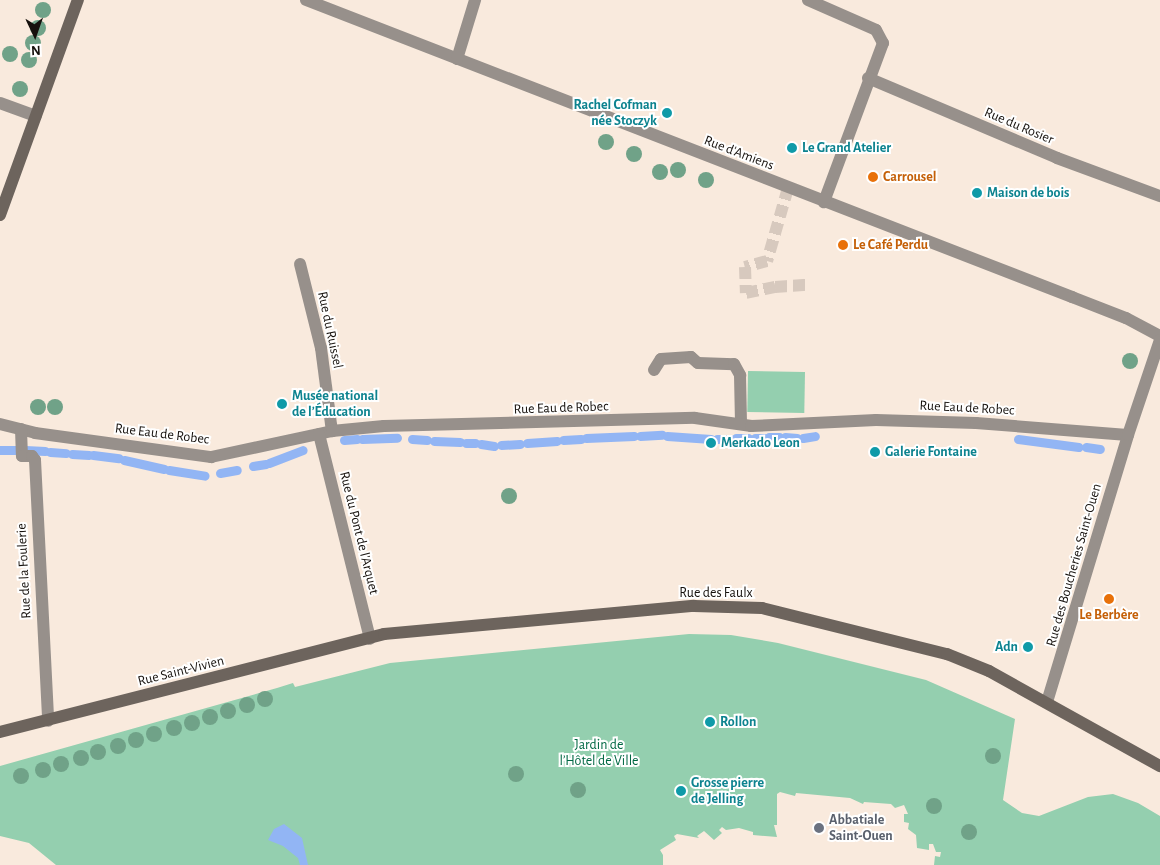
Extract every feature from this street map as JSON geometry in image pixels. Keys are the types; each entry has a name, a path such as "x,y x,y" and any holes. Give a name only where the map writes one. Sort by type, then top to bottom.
{"street":[{"path":"0,215 78,0"},
{"name":"Rue d'Amiens","path":"306,0 1108,311 1160,338"},
{"path":"457,59 475,0"},
{"path":"808,0 876,30 883,43 868,78 824,202"},
{"name":"Rue du Rosier","path":"868,78 1057,158 1160,196"},
{"path":"0,104 36,116"},
{"name":"Rue du Ruissel","path":"300,264 321,348 332,432"},
{"name":"Rue des Boucheries Saint-Ouen","path":"1047,702 1128,435 1160,338"},
{"path":"654,370 661,359 691,357 698,363 734,364 740,374 740,424"},
{"name":"Rue Eau de Robec","path":"0,424 21,429 211,456 319,434 384,426 695,418 740,424 886,420 976,423 1128,435"},
{"name":"Rue de la Foulerie","path":"21,429 22,456 32,456 34,460 48,721"},
{"name":"Rue du Pont de l'Arquet","path":"319,434 370,638"},
{"name":"Rue des Faulx","path":"370,638 384,634 694,606 762,608 947,654 990,671 1160,766"},
{"name":"Rue Saint-Vivien","path":"0,732 370,638"}],"green space":[{"path":"748,371 805,372 804,413 747,412"},
{"name":"Jardin de l’Hôtel de Ville","path":"689,634 731,635 778,643 926,680 1015,719 1003,800 1022,813 1039,816 1088,797 1113,794 1138,803 1160,816 1160,865 934,865 935,856 940,857 941,852 936,852 933,844 929,844 929,850 917,848 916,835 908,829 909,823 904,822 904,814 908,814 904,805 895,808 891,804 864,802 863,804 850,798 796,793 795,796 780,792 777,794 777,825 774,825 777,837 753,835 753,832 739,828 726,830 722,827 719,830 722,833 714,840 704,831 697,836 699,838 677,834 674,836 676,840 660,850 663,855 663,865 56,865 29,843 0,836 0,766 293,683 295,687 390,663"}],"water":[{"path":"284,824 302,838 308,865 300,865 298,858 283,846 268,840 274,829"}],"waterway":[{"path":"640,436 662,435"},
{"path":"586,438 634,436"},
{"path":"667,436 711,439"},
{"path":"803,438 815,436"},
{"path":"769,437 779,437"},
{"path":"785,437 797,438"},
{"path":"362,439 397,438"},
{"path":"736,438 748,438"},
{"path":"755,438 764,438"},
{"path":"344,440 357,439"},
{"path":"412,439 427,440"},
{"path":"563,440 581,439"},
{"path":"717,439 730,439"},
{"path":"1018,439 1078,447"},
{"path":"434,441 460,442"},
{"path":"527,443 557,441"},
{"path":"466,443 475,443"},
{"path":"481,444 494,446"},
{"path":"501,445 520,444"},
{"path":"1086,447 1100,449"},
{"path":"0,450 19,450"},
{"path":"25,450 45,451"},
{"path":"269,463 303,450"},
{"path":"50,452 66,453"},
{"path":"72,454 89,455"},
{"path":"93,455 119,458"},
{"path":"124,460 164,469"},
{"path":"253,466 266,464"},
{"path":"169,470 205,476"},
{"path":"220,473 237,470"}],"tunnel":[{"path":"788,188 767,261 745,267 746,293 775,287 807,285"}],"place":[{"name":"Rachel Cofman née Stoczyk","path":"667,113"},
{"name":"Le Grand Atelier","path":"792,148"},
{"name":"Carrousel","path":"873,177"},
{"name":"Maison de bois","path":"977,193"},
{"name":"Le Café Perdu","path":"843,245"},
{"name":"Musée national de l’Éducation","path":"282,404"},
{"name":"Merkado Leon","path":"711,443"},
{"name":"Galerie Fontaine","path":"875,452"},
{"name":"Le Berbère","path":"1109,599"},
{"name":"Adn","path":"1028,647"},
{"name":"Rollon","path":"710,722"},
{"name":"Grosse pierre de Jelling","path":"681,791"},
{"name":"Abbatiale Saint-Ouen","path":"819,828"}]}
